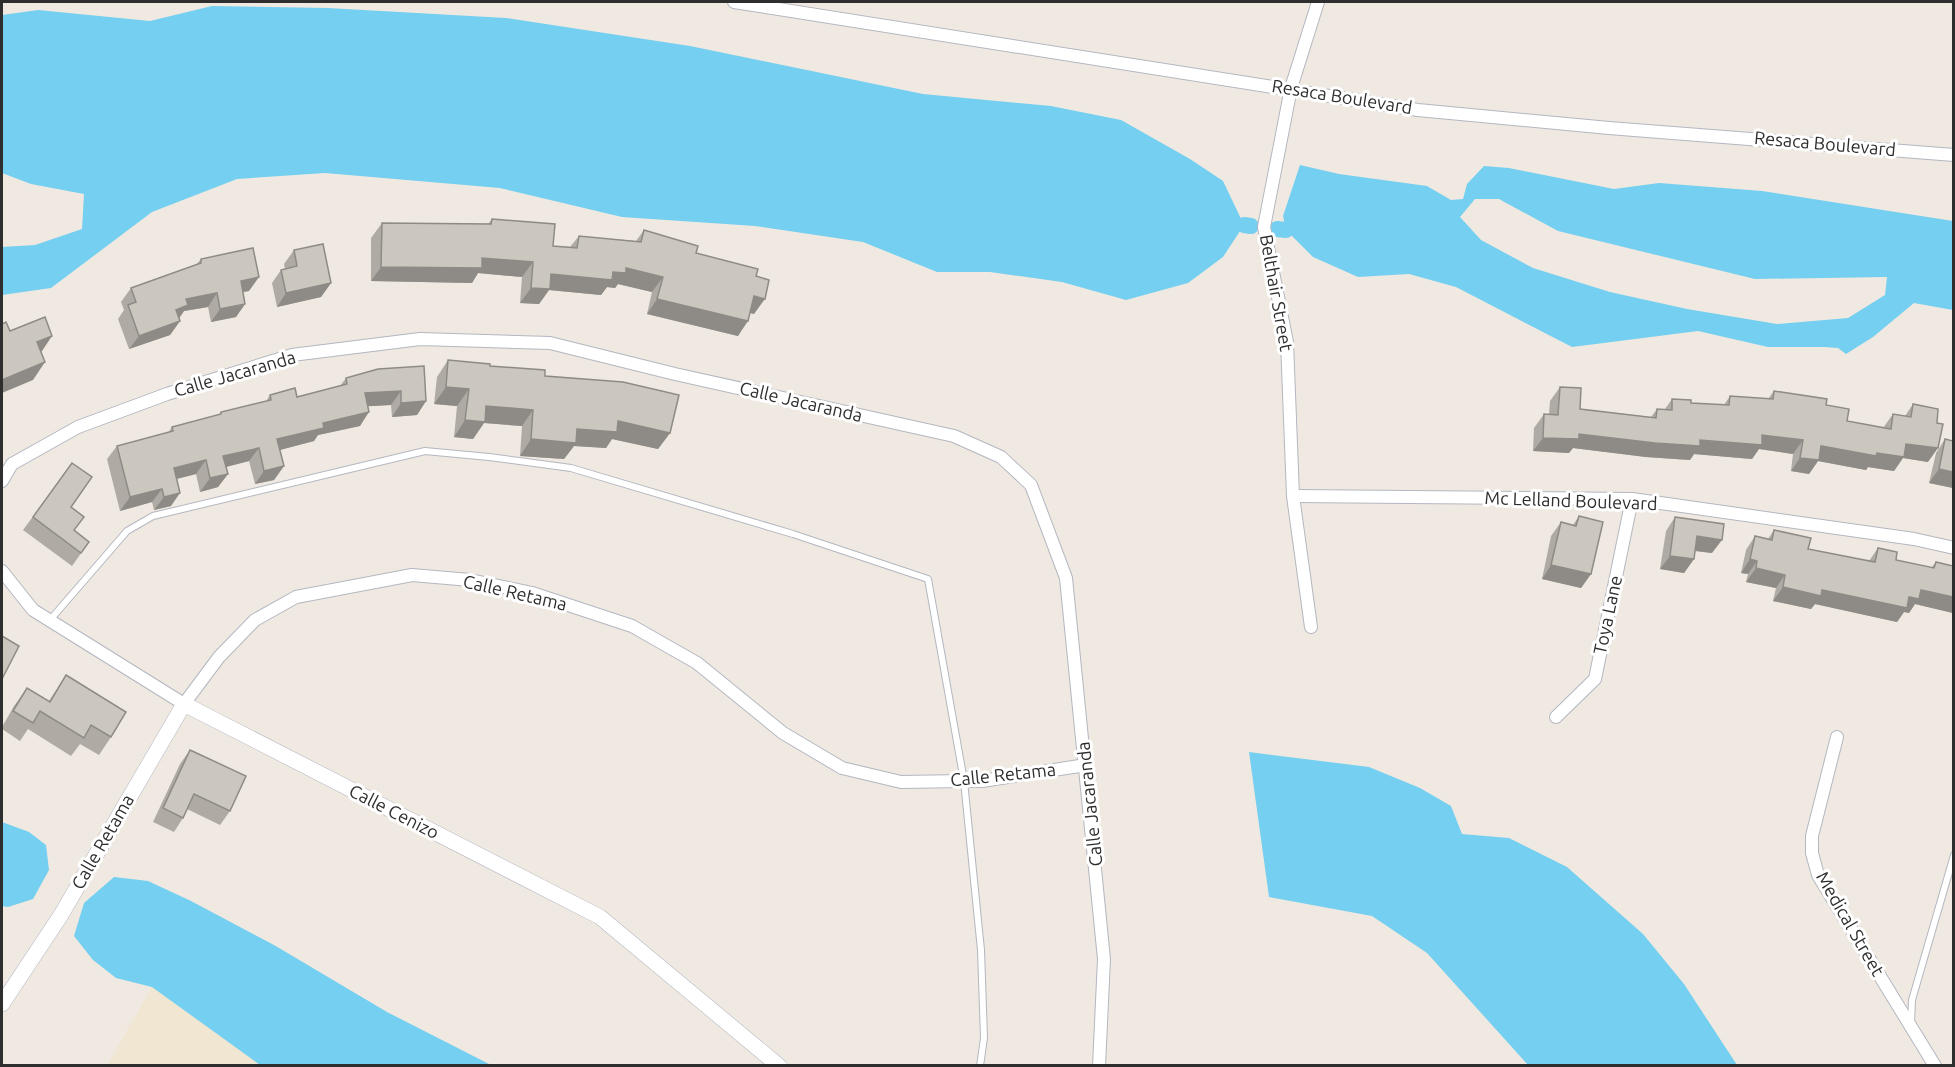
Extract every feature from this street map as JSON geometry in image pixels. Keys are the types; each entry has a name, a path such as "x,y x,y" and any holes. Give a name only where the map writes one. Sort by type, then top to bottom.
{"street":[{"name":"Resaca Boulevard","path":"742,2 1430,111 1610,128 1953,154"},
{"name":"Belthair Street","path":"1311,627 1293,496 1287,342 1264,227 1291,88 1318,2"},
{"name":"Calle Jacaranda","path":"2,482 12,464 78,427 167,394 292,355 420,339 550,343 686,377 954,436 1001,457 1031,485 1066,578 1104,959 1100,1065"},
{"name":"Mc Lelland Boulevard","path":"1293,496 1632,499 1914,539 1953,548"},
{"name":"Toya Lane","path":"1556,717 1595,679 1632,499"},
{"name":"Calle Cenizo","path":"2,571 33,610 184,704 600,917 779,1065"},
{"name":"Calle Retama","path":"2,1004 61,915 184,704 219,657 255,620 296,597 412,575 470,580 532,593 632,626 697,663 783,733 842,768 901,782 982,781 1086,765"},
{"name":"Medical Street","path":"1837,737 1812,836 1812,853 1818,875 1935,1065"}],"lane":[{"path":"50,621 127,531 153,516 424,451 571,468 793,534 928,579 964,781 981,950 984,1038 980,1065"},
{"path":"1911,1027 1912,1000 1953,855"}],"shaded area":[{"path":"152,987 260,1065 107,1066"}],"water":[{"path":"212,6 328,8 506,18 690,46 923,94 1051,106 1121,120 1190,159 1223,181 1244,225 1223,257 1188,283 1126,300 1062,282 990,272 937,272 863,242 755,226 622,217 500,188 325,173 237,179 152,212 51,288 2,295 2,247 35,245 82,229 84,194 31,184 2,173 2,15 38,10 150,21"},
{"path":"1300,165 1339,174 1427,186 1451,200 1463,199 1467,184 1484,166 1509,168 1614,189 1659,183 1762,191 1953,221 1953,310 1914,303 1873,337 1846,354 1838,348 1768,347 1698,331 1572,347 1456,287 1409,274 1358,277 1313,257 1286,230 1283,216","holes":["1475,199 1499,199 1558,231 1755,279 1887,277 1885,295 1848,318 1777,324 1687,309 1610,292 1533,268 1481,240 1460,217"]},
{"path":"1249,752 1369,767 1420,788 1451,806 1462,834 1509,838 1567,867 1643,934 1684,984 1737,1065 1528,1065 1427,953 1372,916 1269,897"},
{"path":"2,822 29,832 46,845 49,870 33,899 8,907 2,906"},
{"path":"114,877 148,881 191,901 274,945 387,1012 491,1065 260,1065 152,987 116,978 93,960 74,936 84,903"}],"building":[{"path":"492,219 555,224 553,246 577,248 579,236 641,242 644,230 698,246 696,253 758,269 756,276 769,280 765,299 754,296 748,321 657,299 663,277 626,268 626,273 613,272 612,280 551,274 550,289 531,288 533,262 482,258 482,268 381,267 382,223 491,224"},
{"path":"323,244 331,283 286,293 281,270 297,266 294,250"},
{"path":"253,248 259,277 241,281 245,304 220,309 217,293 186,299 188,305 176,310 180,321 139,336 128,305 136,302 131,288 201,263 201,259"},
{"path":"45,317 52,336 37,342 45,362 2,380 2,324 6,322 10,331"},
{"path":"448,360 545,370 545,376 623,382 679,395 670,433 618,421 617,432 577,429 576,443 531,439 533,410 486,406 485,422 465,420 469,389 446,387"},
{"path":"424,366 426,401 401,403 401,391 365,393 369,412 323,423 324,428 277,439 284,466 264,471 259,448 223,456 228,474 210,478 206,460 174,468 180,493 164,497 162,489 130,497 117,446 173,431 172,427 221,414 221,412 271,400 270,395 295,388 297,397 347,384 346,378 378,369"},
{"path":"1560,387 1581,388 1580,409 1656,418 1657,409 1672,410 1672,399 1691,400 1691,403 1729,405 1730,396 1773,399 1774,391 1827,399 1826,405 1849,409 1847,421 1891,429 1893,414 1911,417 1913,404 1938,409 1937,423 1943,424 1938,448 1906,444 1904,457 1877,453 1876,456 1821,446 1819,460 1800,458 1803,440 1762,435 1762,445 1700,440 1700,446 1579,434 1579,439 1543,438 1544,414 1558,415"},
{"path":"1945,439 1953,441 1953,472 1939,469"},
{"path":"72,463 92,477 71,507 84,517 74,530 89,542 81,553 33,517"},
{"path":"1579,516 1603,522 1591,574 1551,565 1561,522 1576,526"},
{"path":"1675,517 1724,524 1722,540 1697,536 1694,559 1670,556"},
{"path":"1774,530 1811,538 1808,549 1875,562 1878,548 1897,552 1896,560 1934,568 1936,562 1953,566 1953,597 1921,590 1919,599 1909,597 1907,608 1822,590 1821,596 1783,587 1785,575 1756,568 1757,561 1750,559 1755,536 1772,540"},
{"path":"2,636 19,646 2,679"},
{"path":"66,675 126,712 111,737 91,725 84,738 40,711 33,723 13,711 27,688 50,702"},
{"path":"190,750 246,776 230,811 194,794 183,818 163,808"}],"waterway":[{"path":"1244,225 1251,226"},
{"path":"1277,229 1286,230"}]}
